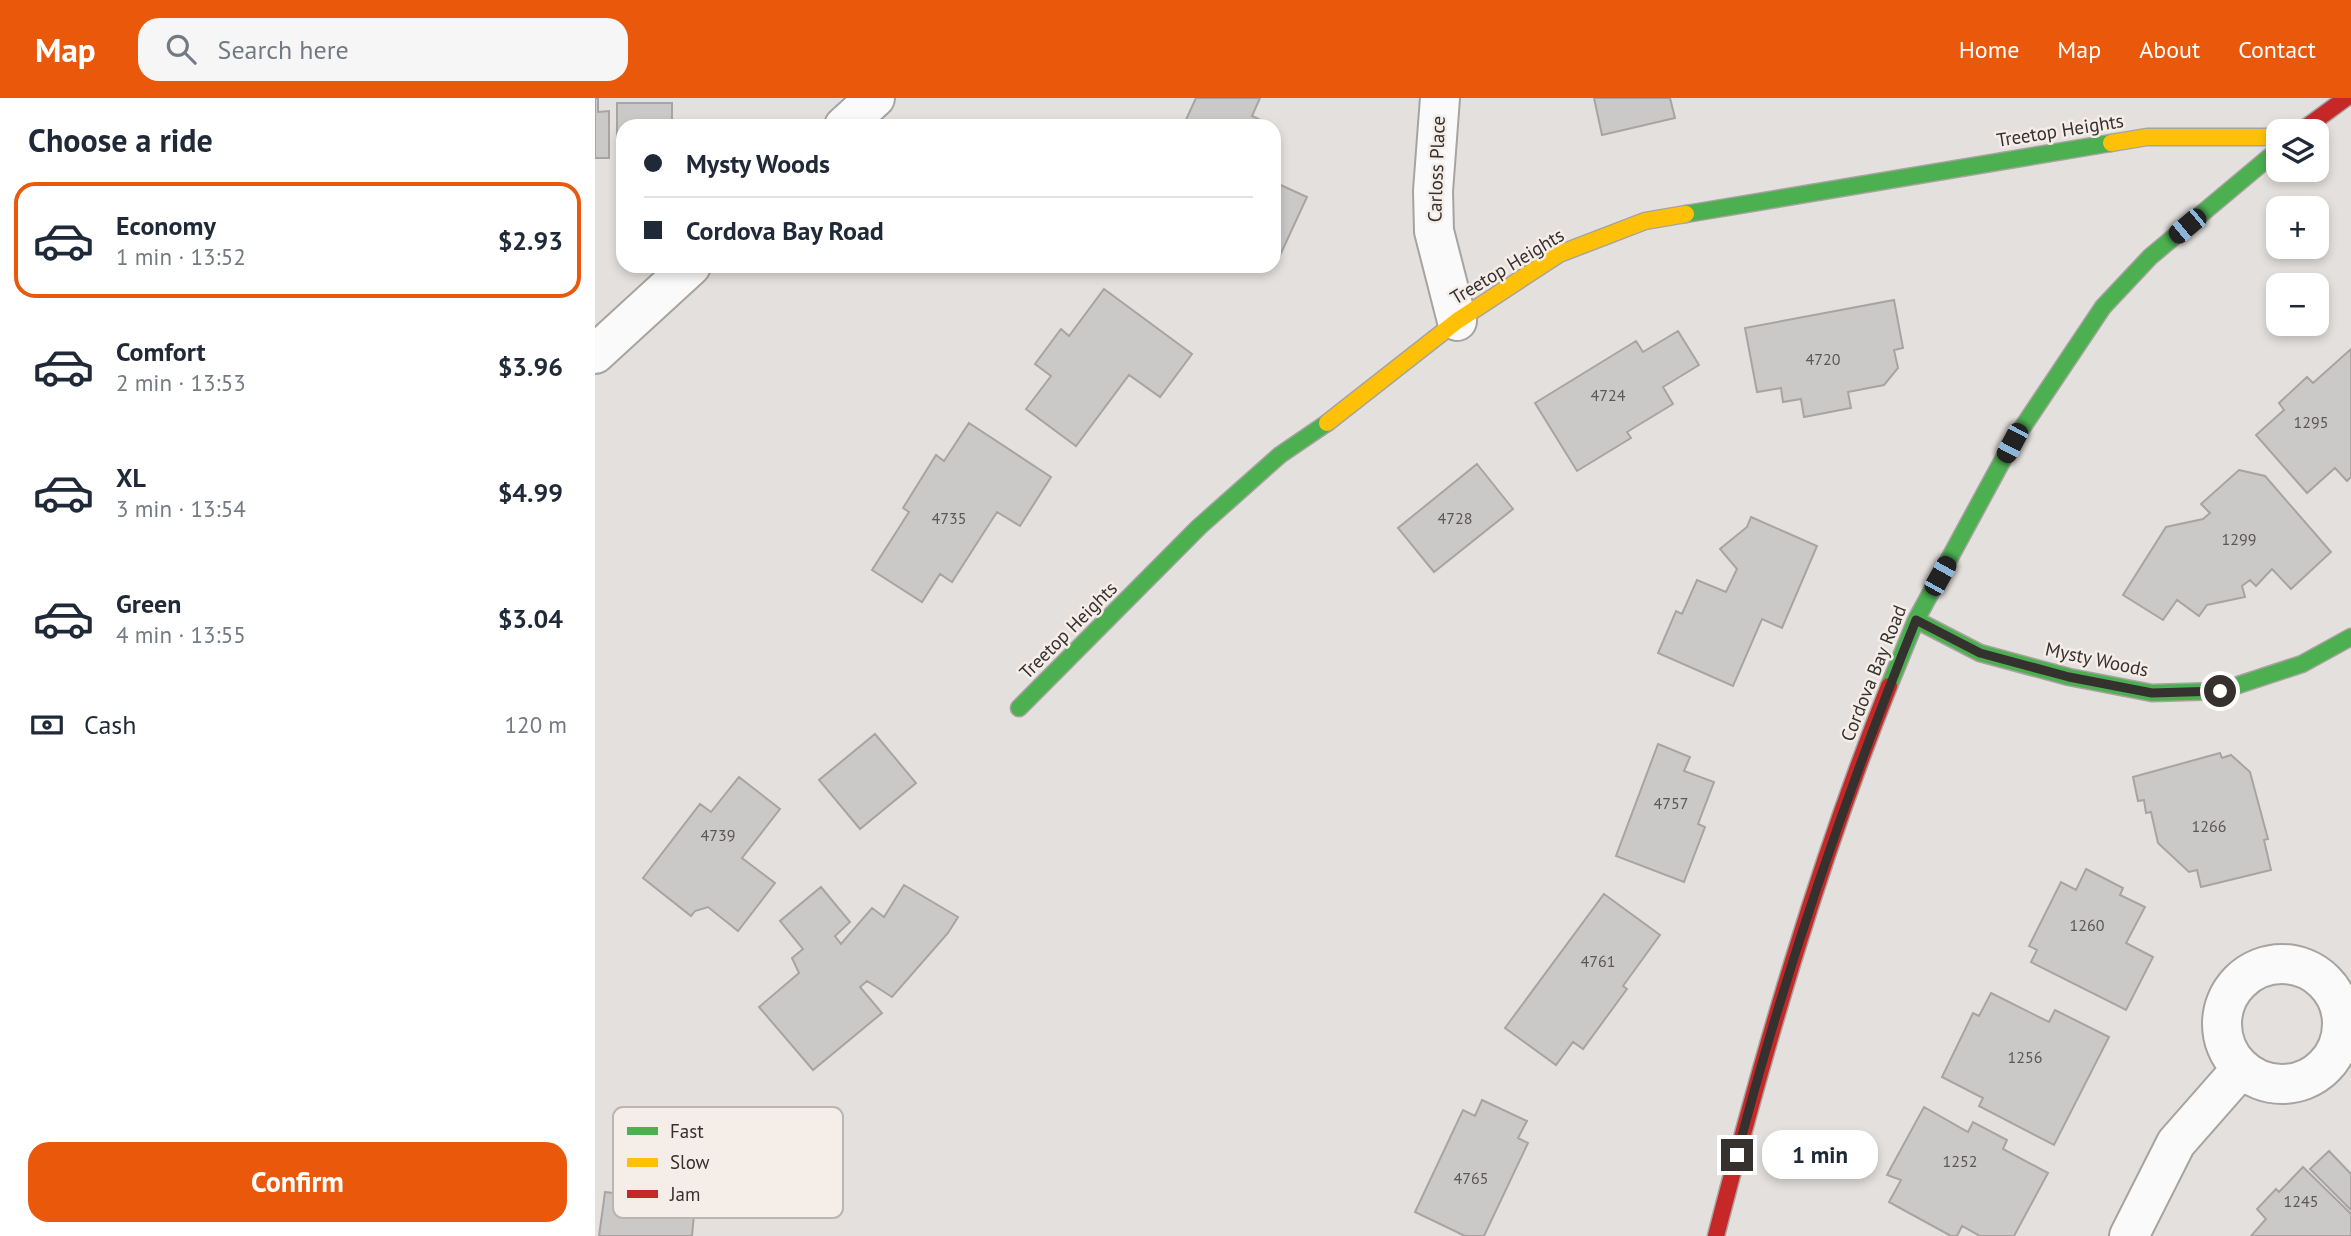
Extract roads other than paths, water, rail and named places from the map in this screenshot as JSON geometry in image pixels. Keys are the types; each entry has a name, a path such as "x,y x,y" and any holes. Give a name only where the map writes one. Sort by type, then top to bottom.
{"street":[{"path":"852,119 875,98"},
{"name":"Carloss Place","path":"1440,98 1433,191 1434,231 1457,321"},
{"path":"2317,119 2346,98"},
{"name":"Treetop Heights","path":"1019,708 1239,489 1280,455 1346,410 1457,321 1559,254 1645,221 2147,137 2266,137"},
{"name":"Cordova Bay Road","path":"1716,1236 1758,1074 1806,922 1864,749 1916,620 2012,443 2103,307 2150,257 2266,160"},
{"path":"595,354 683,273"},
{"name":"Mysty Woods","path":"1916,620 1980,653 2069,677 2152,693 2220,691 2302,664 2351,637"},
{"path":"2129,1236 2176,1143 2241,1069"}]}
